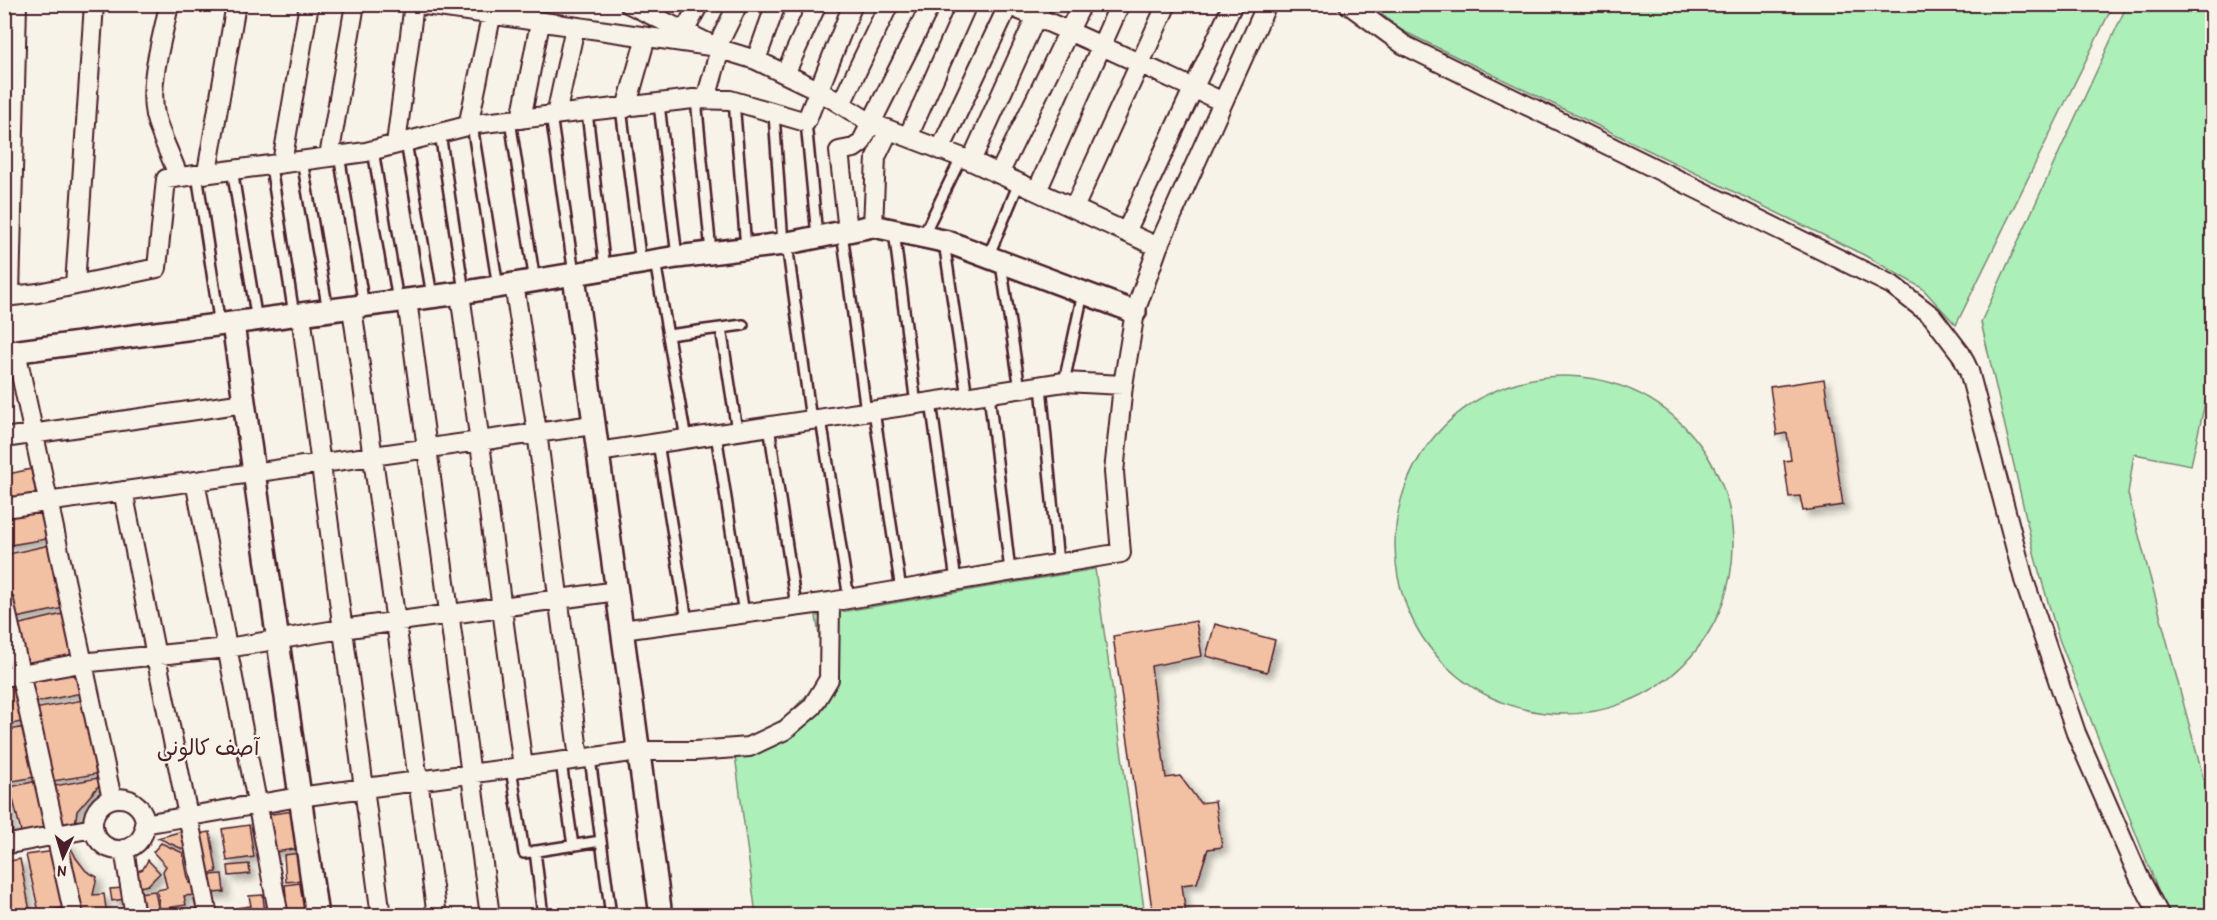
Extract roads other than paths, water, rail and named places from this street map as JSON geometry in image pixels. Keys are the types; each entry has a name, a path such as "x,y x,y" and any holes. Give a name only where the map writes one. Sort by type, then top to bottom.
{"street":[{"path":"17,4 9,160 7,297 157,268 166,179 178,176 373,150 470,125 701,99 734,102 806,122 853,4"},
{"path":"75,285 94,4"},
{"path":"169,4 154,103 155,116 178,176"},
{"path":"202,172 236,4"},
{"path":"276,164 309,4"},
{"path":"334,156 355,4"},
{"path":"401,143 416,4 491,17 719,48 756,60 818,90 871,123 966,159 1158,247"},
{"path":"629,4 657,10 685,30 719,48"},
{"path":"685,30 699,4"},
{"path":"701,99 738,4"},
{"path":"756,60 776,4"},
{"path":"785,74 817,4"},
{"path":"841,104 889,4"},
{"path":"845,231 838,154 843,149 857,146 931,4"},
{"path":"908,137 967,4"},
{"path":"999,174 1082,4"},
{"path":"1037,191 1120,4"},
{"path":"1074,208 1167,4"},
{"path":"1126,232 1233,4"},
{"path":"622,630 830,602 1121,553 1114,472 1123,385 1135,312 1158,247 1267,4"},
{"path":"1348,4 1404,45 1892,285 1939,324 1961,354 1969,371 2024,580 2076,733 2139,877 2160,915"},
{"path":"940,150 1008,5 1040,10 1069,34 1223,102"},
{"path":"966,159 1040,10"},
{"path":"470,125 491,17"},
{"path":"516,119 540,23"},
{"path":"554,115 575,27"},
{"path":"624,108 646,37"},
{"path":"873,226 876,157 889,130"},
{"path":"112,799 33,434 7,351 257,321 574,276 677,257 785,244 873,226 944,241 1135,312"},
{"path":"574,276 661,915"},
{"path":"516,284 559,598 585,759"},
{"path":"462,292 501,606 517,767"},
{"path":"403,300 427,448 490,915"},
{"path":"358,307 373,456 437,915"},
{"path":"297,315 321,464 381,915"},
{"path":"226,325 244,403 316,915"},
{"path":"598,452 1064,382 1123,385"},
{"path":"4,438 244,403"},
{"path":"4,508 593,425"},
{"path":"195,481 279,915"},
{"path":"123,491 208,915"},
{"path":"13,676 81,663 227,648 449,613 617,591"},
{"path":"4,601 13,676 57,835 74,915"},
{"path":"144,824 299,797 639,751 695,751 749,747 785,730 812,707 829,679 830,602"},
{"path":"112,799 125,799 133,802 140,809 144,824 140,838 124,849 110,848 102,844 93,828 96,810 112,799"},
{"path":"4,845 93,828"},
{"path":"124,849 135,915"}],"lane":[{"path":"701,99 711,252"},
{"path":"734,102 746,248"},
{"path":"659,104 677,257"},
{"path":"624,108 648,262 668,335 686,439"},
{"path":"586,112 605,270"},
{"path":"774,114 785,244 849,598"},
{"path":"554,115 574,276"},
{"path":"516,119 516,284"},
{"path":"806,122 817,237"},
{"path":"470,125 516,284"},
{"path":"440,133 462,292"},
{"path":"401,143 432,296"},
{"path":"373,150 403,300"},
{"path":"334,156 358,307"},
{"path":"923,236 966,159"},
{"path":"302,160 328,311"},
{"path":"276,164 297,315"},
{"path":"232,169 257,321"},
{"path":"202,172 226,325"},
{"path":"1019,183 994,259 1020,389"},
{"path":"894,230 956,581"},
{"path":"845,231 870,412 901,590"},
{"path":"944,241 967,397"},
{"path":"1064,382 1083,293"},
{"path":"668,335 743,325"},
{"path":"721,328 737,431"},
{"path":"1041,386 1058,564"},
{"path":"989,394 1010,572"},
{"path":"769,426 796,606"},
{"path":"716,434 744,614"},
{"path":"657,443 687,621"},
{"path":"585,759 601,841 611,915"},
{"path":"561,762 573,846"},
{"path":"517,767 524,853 601,841"},
{"path":"535,851 543,915"}],"district":[{"name":"آصف کالونی","path":"208,747"}]}
